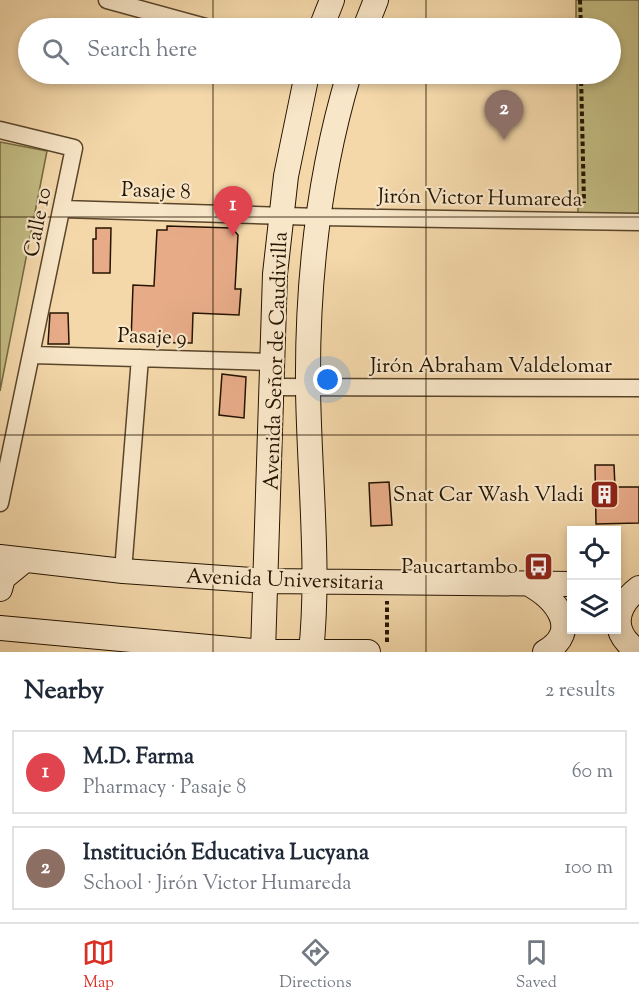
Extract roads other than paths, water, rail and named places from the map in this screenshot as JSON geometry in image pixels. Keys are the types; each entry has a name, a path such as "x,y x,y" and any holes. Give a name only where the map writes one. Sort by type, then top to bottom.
{"main road":[{"path":"325,18 332,0"},
{"path":"369,18 376,0"},
{"name":"Avenida Señor de Caudivilla","path":"264,652 270,362 280,216 292,137 305,84"},
{"name":"Avenida Señor de Caudivilla","path":"311,651 313,581 308,388 309,337 320,217 333,139 347,84"},
{"path":"272,336 309,337"},
{"name":"Avenida Universitaria","path":"0,557 123,571 266,582 567,584"},
{"path":"0,589 3,578 25,560"},
{"path":"529,584 553,600 562,621 558,641 545,652"},
{"path":"621,585 639,586"},
{"path":"639,586 622,605 619,616 622,637 639,652"},
{"path":"0,605 9,628 264,652 368,652"}],"street":[{"path":"107,0 137,4 179,18"},
{"name":"Calle 10","path":"0,130 74,148 33,355 0,503"},
{"name":"Pasaje 8","path":"63,209 320,217"},
{"name":"Jirón Victor Humareda","path":"320,217 639,222"},
{"name":"Pasaje 9","path":"33,355 270,362"},
{"path":"123,571 140,358"},
{"name":"Jirón Abraham Valdelomar","path":"271,387 639,388"}],"place":[{"name":"Institución Educativa Lucyana","path":"504,140"},
{"name":"M.D. Farma","path":"233,236"},
{"name":"Snat Car Wash Vladi","path":"605,494"},
{"name":"Paucartambo","path":"539,566"}]}
